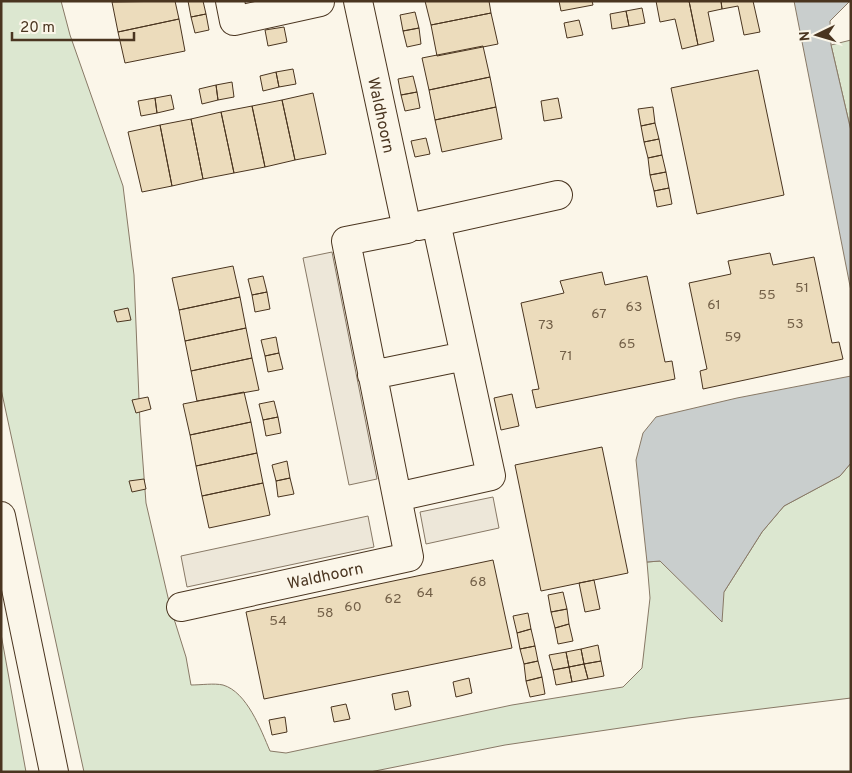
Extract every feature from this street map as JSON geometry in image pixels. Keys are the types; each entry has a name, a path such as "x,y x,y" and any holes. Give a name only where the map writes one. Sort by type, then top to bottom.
{"street":[{"path":"230,1 234,21 320,1"},
{"name":"Waldhoorn","path":"358,1 407,229"},
{"name":"Waldhoorn","path":"181,607 409,557 346,241 558,195"},
{"path":"397,497 491,476 436,222"},
{"path":"372,375 465,356"},
{"path":"1,516 54,772"}],"green space":[{"path":"1,1 61,1 70,35 123,186 134,275 140,424 146,503 170,606 186,657 191,685 223,685 232,689 246,703 270,751 286,753 512,705 623,687 642,668 650,598 647,562 660,561 724,592 762,532 784,506 840,476 851,463 851,698 688,718 505,745 370,772 84,772 1,389"},
{"path":"851,40 851,131 831,45"},
{"path":"1,634 26,772 1,772"}],"shaded area":[{"path":"794,1 850,1 830,21 831,45 851,131 851,291"},
{"path":"332,252 377,479 349,485 303,258"},
{"path":"851,376 851,463 840,476 784,506 762,532 724,592 722,622 660,561 647,562 636,460 643,433 656,417 737,398"},
{"path":"493,497 499,528 426,544 420,512"},
{"path":"368,516 374,547 187,587 181,556"}],"building":[{"path":"175,1 179,19 118,32 112,2"},
{"path":"188,1 203,1 206,14 191,17"},
{"path":"425,1 489,1 491,13 431,25"},
{"path":"559,1 592,1 593,5 561,11"},
{"path":"656,1 689,1 698,45 682,49 675,19 660,22"},
{"path":"689,1 721,1 722,9 708,12 714,41 698,45"},
{"path":"721,1 753,1 760,32 744,35 738,6 722,9"},
{"path":"642,8 645,23 629,26 626,11"},
{"path":"626,11 629,26 612,29 610,14"},
{"path":"415,12 419,28 403,31 400,15"},
{"path":"491,13 498,44 437,56 431,25"},
{"path":"206,14 209,30 195,33 191,17"},
{"path":"179,19 185,51 125,63 118,32"},
{"path":"579,20 583,35 567,38 564,23"},
{"path":"284,27 287,42 268,46 265,30"},
{"path":"419,28 421,44 407,47 403,31"},
{"path":"483,46 490,77 429,90 422,58"},
{"path":"293,69 296,84 279,87 276,72"},
{"path":"758,70 784,195 697,214 671,88"},
{"path":"276,72 279,87 263,91 260,76"},
{"path":"413,76 417,92 401,95 398,79"},
{"path":"490,77 496,107 435,120 429,90"},
{"path":"232,82 234,97 218,100 216,85"},
{"path":"216,85 218,100 202,104 199,89"},
{"path":"417,92 420,108 405,111 401,95"},
{"path":"313,93 326,154 295,160 282,100"},
{"path":"171,95 174,109 157,113 155,98"},
{"path":"155,98 157,113 141,116 138,101"},
{"path":"558,98 562,118 544,121 541,101"},
{"path":"282,100 295,160 265,167 252,106"},
{"path":"252,106 265,167 234,173 221,112"},
{"path":"496,107 502,139 442,152 435,120"},
{"path":"653,107 655,123 641,126 638,109"},
{"path":"221,112 234,173 203,179 191,119"},
{"path":"191,119 203,179 172,186 160,125"},
{"path":"655,123 659,139 644,142 641,126"},
{"path":"160,125 172,186 142,192 128,132"},
{"path":"426,138 430,154 415,157 411,141"},
{"path":"659,139 662,155 648,158 644,142"},
{"path":"662,155 666,172 650,175 648,158"},
{"path":"666,172 669,188 654,191 650,175"},
{"path":"669,188 672,204 657,207 654,191"},
{"path":"770,253 773,265 814,257 832,343 839,342 843,359 703,389 700,371 707,369 689,283 731,274 728,261"},
{"path":"233,266 240,297 179,310 172,278"},
{"path":"602,272 605,285 647,276 665,362 672,361 675,379 536,408 532,390 539,389 521,303 564,293 560,281"},
{"path":"263,276 267,292 252,295 248,279"},
{"path":"267,292 270,309 255,312 252,295"},
{"path":"240,297 246,328 185,341 179,310"},
{"path":"128,308 131,320 117,322 114,311"},
{"path":"246,328 252,358 191,371 185,341"},
{"path":"276,337 279,353 265,356 261,340"},
{"path":"279,353 283,369 268,372 265,356"},
{"path":"252,358 259,390 197,401 191,371"},
{"path":"244,392 251,422 190,435 183,404"},
{"path":"512,394 519,426 501,430 494,398"},
{"path":"148,397 151,409 136,413 132,400"},
{"path":"274,401 278,417 263,420 259,404"},
{"path":"278,417 281,433 266,436 263,420"},
{"path":"251,422 257,453 196,466 190,435"},
{"path":"602,447 628,573 541,591 515,465"},
{"path":"257,453 263,483 202,496 196,466"},
{"path":"287,461 290,478 276,481 272,465"},
{"path":"290,478 294,494 278,497 276,481"},
{"path":"144,479 146,489 132,492 129,481"},
{"path":"263,483 270,515 209,528 202,496"},
{"path":"493,560 512,648 264,699 246,612"},
{"path":"594,580 600,609 585,612 579,583"},
{"path":"563,592 567,609 551,612 548,595"},
{"path":"567,609 569,624 555,628 551,612"},
{"path":"528,613 531,629 517,633 513,616"},
{"path":"569,624 573,641 558,644 555,628"},
{"path":"531,629 535,646 520,649 517,633"},
{"path":"598,645 601,661 584,664 581,649"},
{"path":"535,646 538,661 524,664 520,649"},
{"path":"581,649 584,664 569,667 566,652"},
{"path":"566,652 569,667 553,670 549,655"},
{"path":"538,661 542,677 526,681 524,664"},
{"path":"601,661 604,676 588,679 584,664"},
{"path":"584,664 588,679 572,682 569,667"},
{"path":"569,667 572,682 556,685 553,670"},
{"path":"542,677 545,694 530,697 526,681"},
{"path":"469,678 472,693 456,697 453,682"},
{"path":"408,691 411,706 395,710 392,694"},
{"path":"346,704 350,719 334,722 331,707"},
{"path":"285,717 287,732 272,735 269,720"}]}
